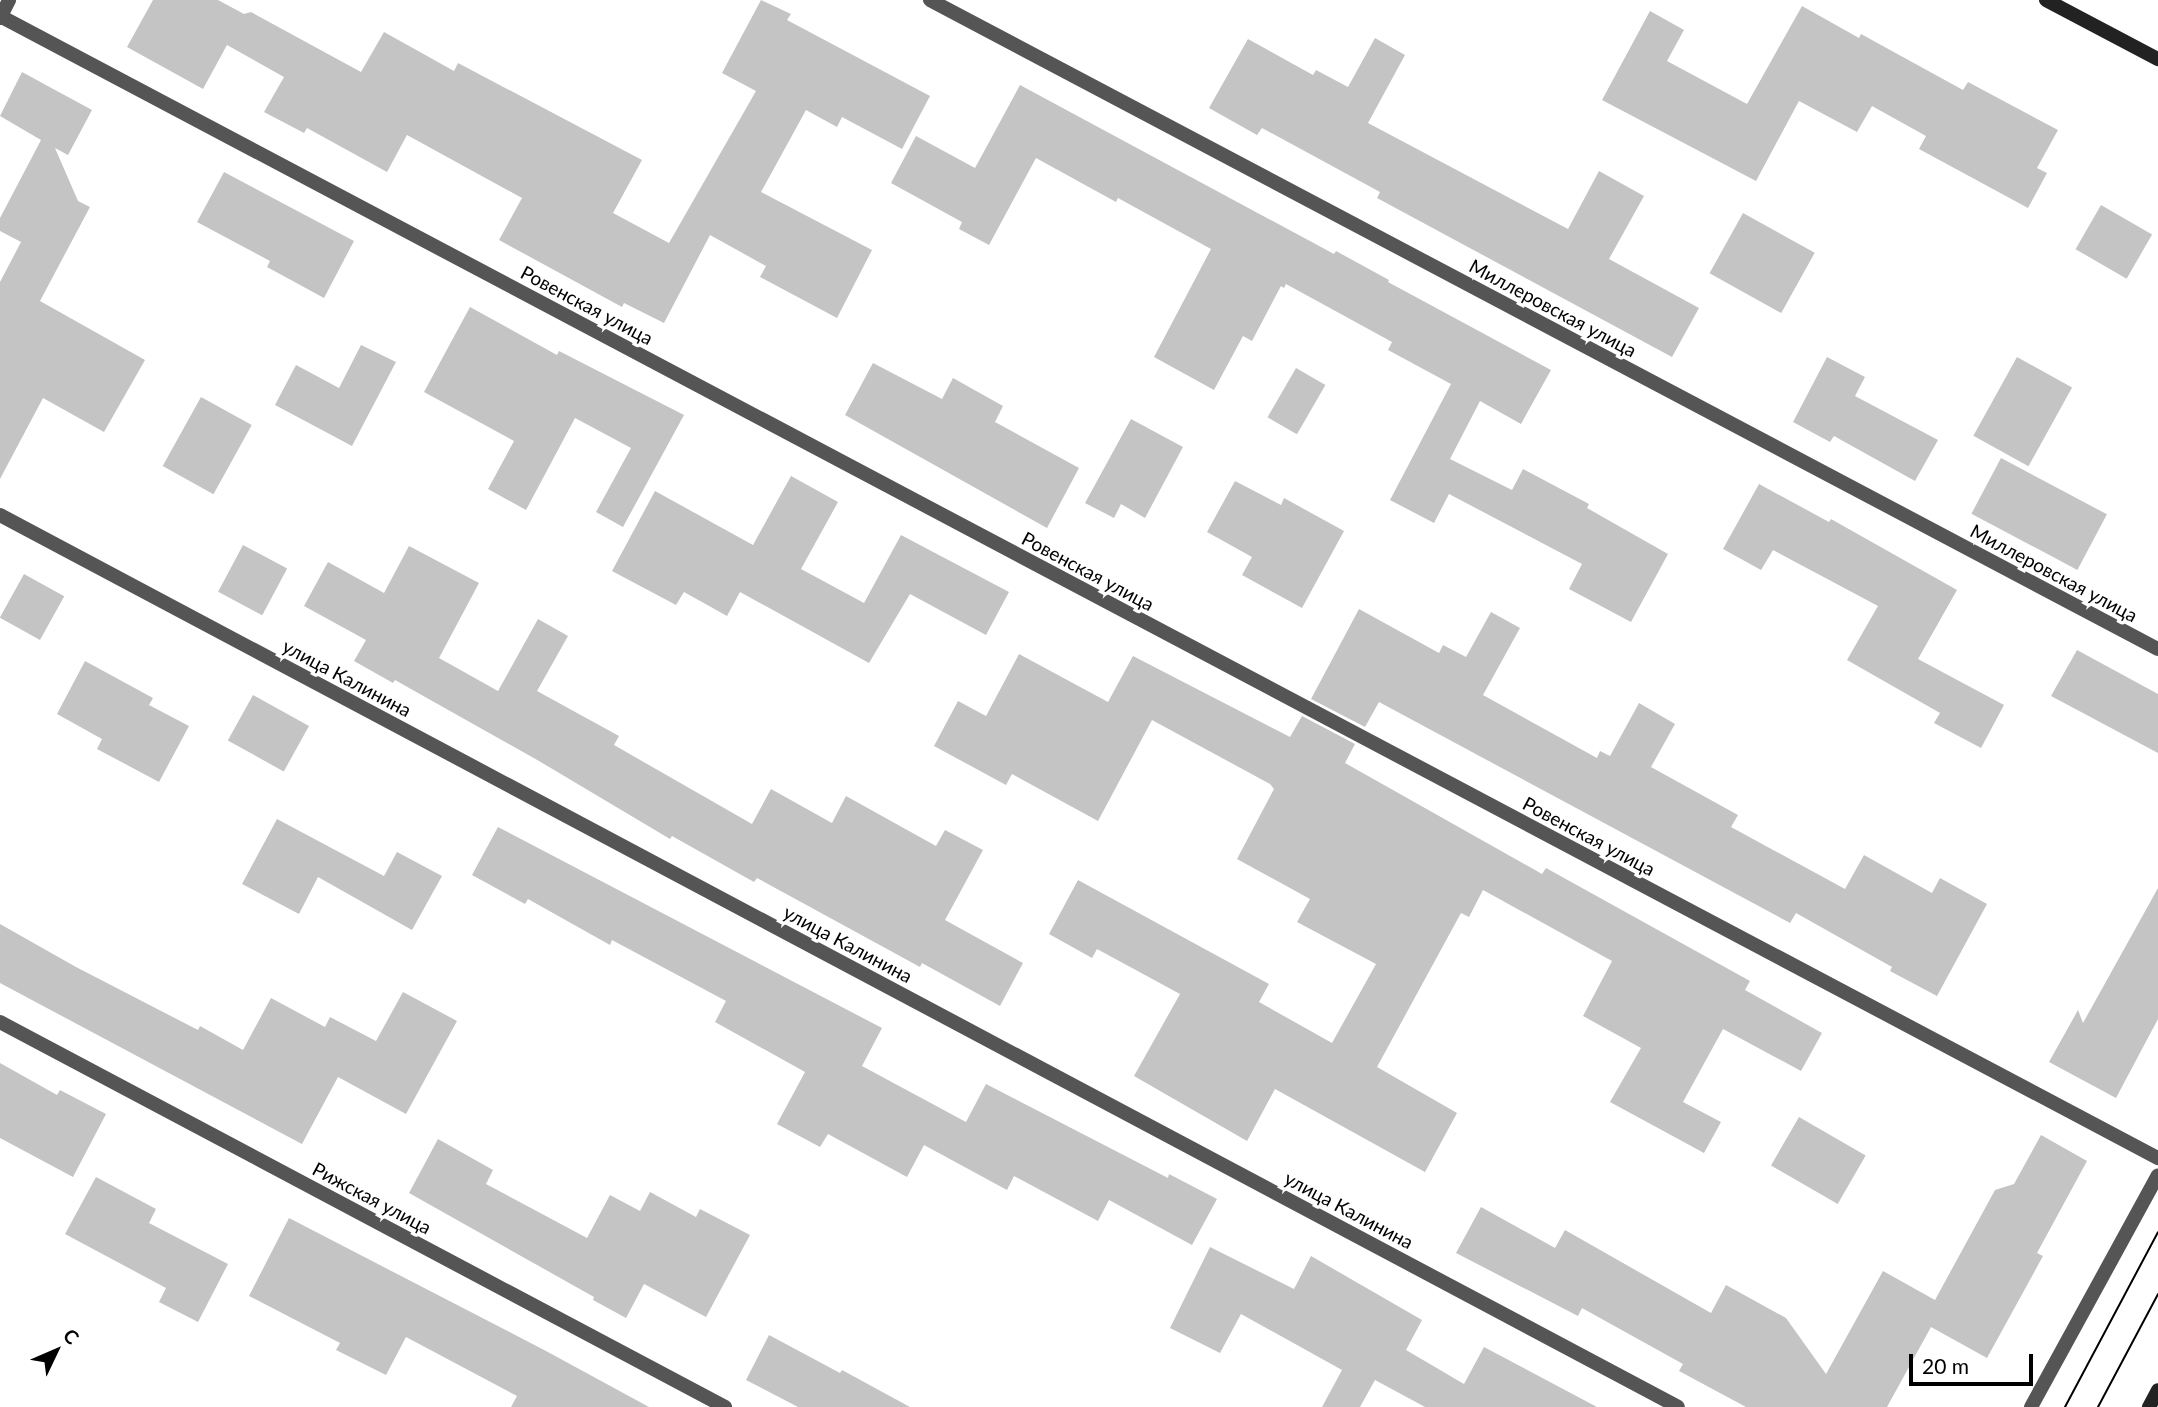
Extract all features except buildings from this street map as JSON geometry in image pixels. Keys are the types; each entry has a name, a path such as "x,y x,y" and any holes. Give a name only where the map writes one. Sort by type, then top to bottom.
{"street":[{"path":"0,17 9,0"},
{"name":"Миллеровская улица","path":"930,0 2158,649"},
{"path":"2046,0 2158,59"},
{"name":"Ровенская улица","path":"0,17 2158,1158"},
{"name":"улица Калинина","path":"0,515 1678,1407"},
{"name":"Рижская улица","path":"0,1022 725,1407"},
{"path":"2031,1407 2158,1175"},
{"path":"2149,1407 2158,1390"}],"tram line":[{"path":"2065,1407 2158,1232"},
{"path":"2098,1407 2158,1294"}]}
